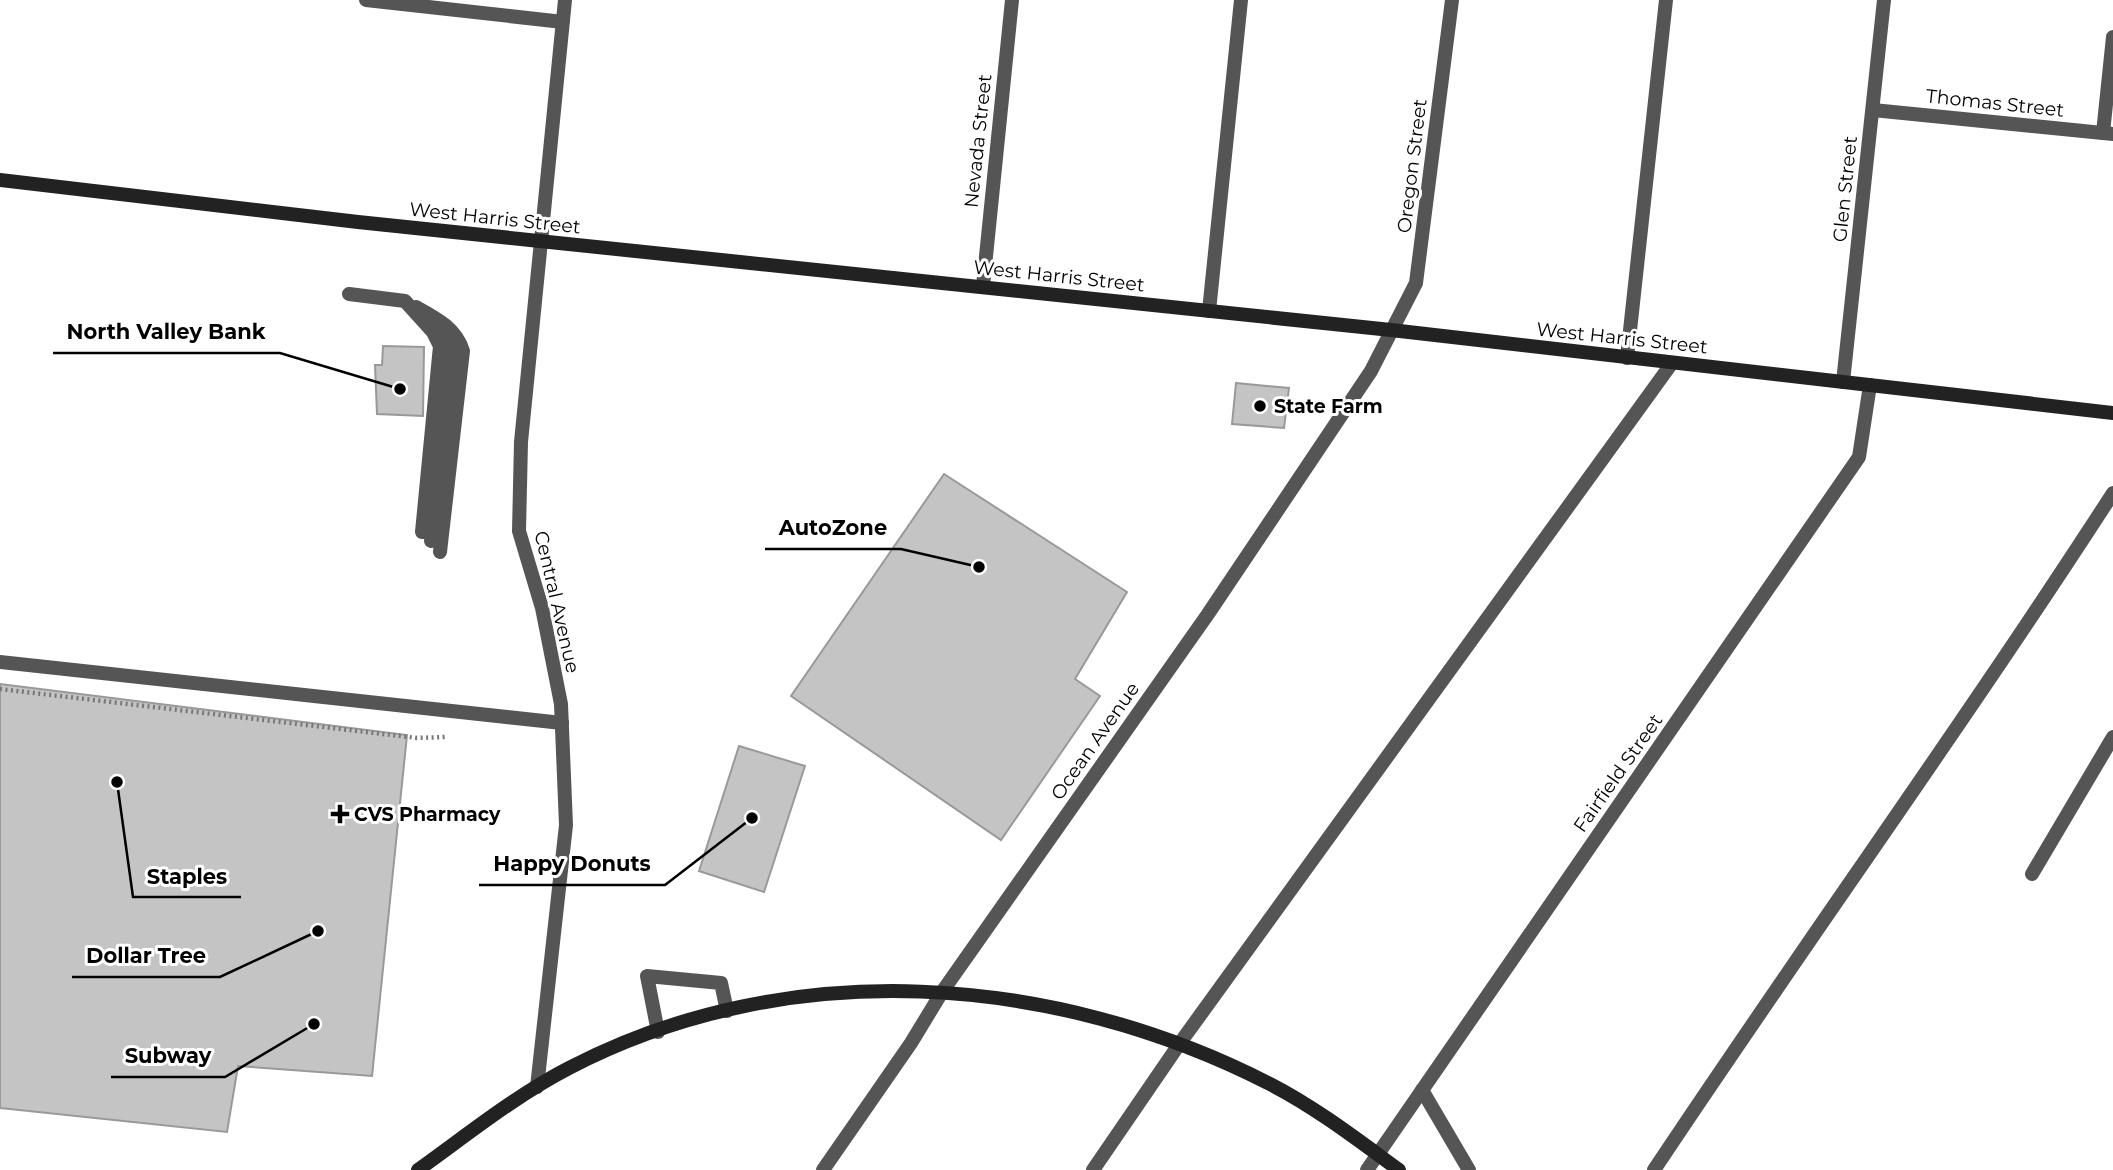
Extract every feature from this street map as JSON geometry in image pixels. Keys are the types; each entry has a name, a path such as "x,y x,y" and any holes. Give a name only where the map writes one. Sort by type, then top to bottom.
{"main road":[{"name":"West Harris Street","path":"0,180 540,242 1391,330 2113,413"},
{"path":"418,1170 537,1087 603,1052 658,1031 727,1011 813,994 942,992 1038,1004 1083,1013 1180,1043 1272,1085 1399,1170"}],"street":[{"path":"366,0 563,22"},
{"name":"Central Avenue","path":"537,1087 566,825 562,723 542,608 519,531 521,442 565,0"},
{"name":"Nevada Street","path":"983,286 1012,0"},
{"path":"1209,311 1241,0"},
{"name":"Oregon Street","path":"1391,330 1416,284 1452,0"},
{"path":"1627,358 1666,0"},
{"name":"Glen Street","path":"1843,382 1884,0"},
{"path":"2108,133 2113,37"},
{"name":"Thomas Street","path":"1872,110 2108,133"},
{"path":"349,294 405,301 459,337 463,351 431,542 440,346 433,332 405,301"},
{"name":"Ocean Avenue","path":"823,1170 942,992 1208,614 1371,371 1391,330"},
{"path":"1093,1170 1180,1043 1672,363"},
{"name":"Fairfield Street","path":"1367,1170 1859,457 1870,385"},
{"path":"1654,1170 1797,956 2046,596 2113,493"},
{"path":"0,662 562,723"},
{"path":"2032,874 2113,737"},
{"path":"658,1031 647,976 721,983 727,1011"},
{"path":"1422,1090 1469,1170"}],"path":[{"path":"0,689 418,738 455,736"}],"building":[{"path":"383,346 424,347 423,416 377,414 375,365 382,365"},
{"name":"State Farm","path":"1236,383 1289,388 1284,428 1232,424"},
{"path":"944,474 1127,592 1075,679 1100,696 1001,840 791,696"},
{"path":"0,684 407,735 372,1076 238,1066 227,1132 0,1108"},
{"path":"739,746 805,766 764,892 699,871"}],"place":[{"name":"North Valley Bank","path":"400,389"},
{"name":"State Farm","path":"1260,406"},
{"name":"AutoZone","path":"979,567"},
{"name":"Staples","path":"117,782"},
{"name":"CVS Pharmacy","path":"340,814"},
{"name":"Happy Donuts","path":"752,818"},
{"name":"Dollar Tree","path":"318,931"},
{"name":"Subway","path":"314,1024"}]}
